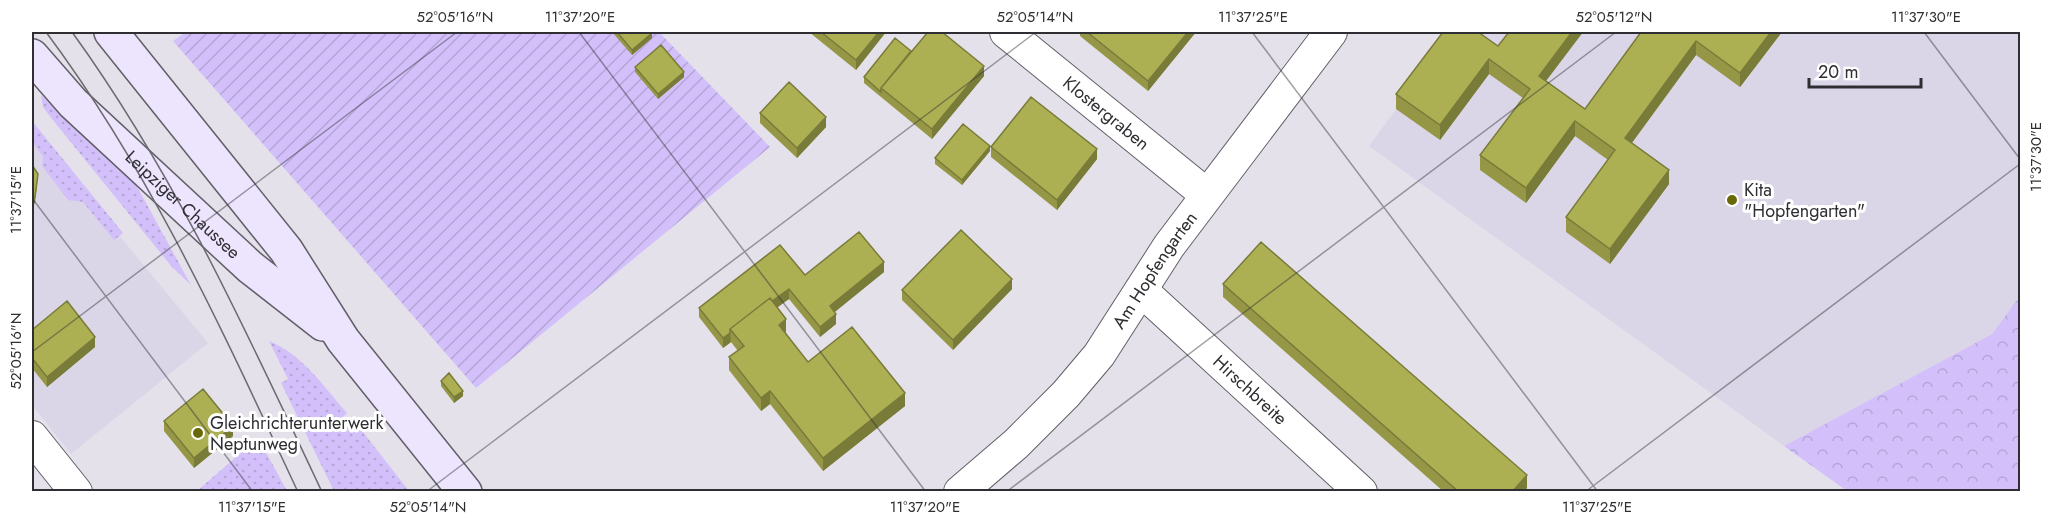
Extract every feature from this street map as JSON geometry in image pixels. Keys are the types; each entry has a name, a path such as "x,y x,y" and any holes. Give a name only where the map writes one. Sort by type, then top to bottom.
{"main road":[{"name":"Leipziger Chaussee","path":"111,32 286,250 343,340 465,492"},
{"name":"Leipziger Chaussee","path":"32,56 73,103 250,267 343,340"}],"street":[{"name":"Klostergraben","path":"1006,32 1207,195"},
{"name":"Am Hopfengarten","path":"960,492 1016,444 1066,394 1099,355 1160,258 1331,32"},
{"name":"Hirschbreite","path":"1141,290 1361,492"},
{"path":"32,437 76,492"}],"shaded area":[{"name":"Kita \"Hopfengarten\"","path":"1453,32 2020,32 2020,296 1992,334 1784,446 1369,146"},
{"path":"32,130 208,343 71,454 32,405"}],"green space":[{"path":"186,32 659,32 770,147 476,388 173,41"},
{"path":"41,95 134,181 191,285 172,267 52,119 43,107"},
{"path":"32,121 123,233 114,240 83,202 68,200 42,166 43,157 32,142"},
{"path":"2020,296 2020,491 1847,491 1784,446 1992,334"},
{"path":"269,341 292,354 312,372 347,413 343,417 354,431 359,427 409,491 334,491 281,383 288,379"},
{"path":"258,438 287,491 197,491"}],"building":[{"path":"617,32 651,32 652,33 632,50"},
{"path":"821,32 879,32 856,60"},
{"path":"928,32 942,32 984,66 932,129 881,88"},
{"path":"1087,32 1188,32 1148,81"},
{"path":"1443,32 1478,32 1498,46 1509,32 1572,32 1539,76 1585,109 1641,32 1771,32 1740,73 1696,41 1625,138 1669,170 1610,249 1566,217 1615,150 1575,121 1526,188 1480,155 1530,89 1489,59 1440,125 1396,94"},
{"path":"895,38 911,51 881,88 881,92 864,77"},
{"path":"661,45 684,72 658,94 635,67"},
{"path":"789,82 826,117 797,148 760,113"},
{"path":"1031,97 1097,149 1057,200 991,147"},
{"path":"963,124 990,146 962,180 935,158"},
{"path":"32,165 38,174 35,197 32,200"},
{"path":"961,230 1012,279 953,340 902,290"},
{"path":"859,232 884,262 830,306 836,314 820,327 789,289 772,301 770,298 730,329 730,333 723,338 699,308 780,245 805,275"},
{"path":"1261,242 1527,475 1512,492 1459,492 1223,284"},
{"path":"770,298 786,319 779,325 808,362 852,327 905,393 823,458 770,391 761,398 729,357 744,346 730,329"},
{"path":"67,301 95,337 47,377 32,358 32,330"},
{"path":"449,373 463,391 454,397 441,381"},
{"name":"Gleichrichterunterwerk Neptunweg","path":"203,389 233,426 194,458 164,421"}],"tram line":[{"path":"46,32 120,141 153,198 184,255 298,492"},
{"path":"72,32 144,141 177,198 237,314 322,492"}],"place":[{"name":"Kita \"Hopfengarten\"","path":"1732,200"},
{"name":"Gleichrichterunterwerk Neptunweg","path":"198,433"}]}
